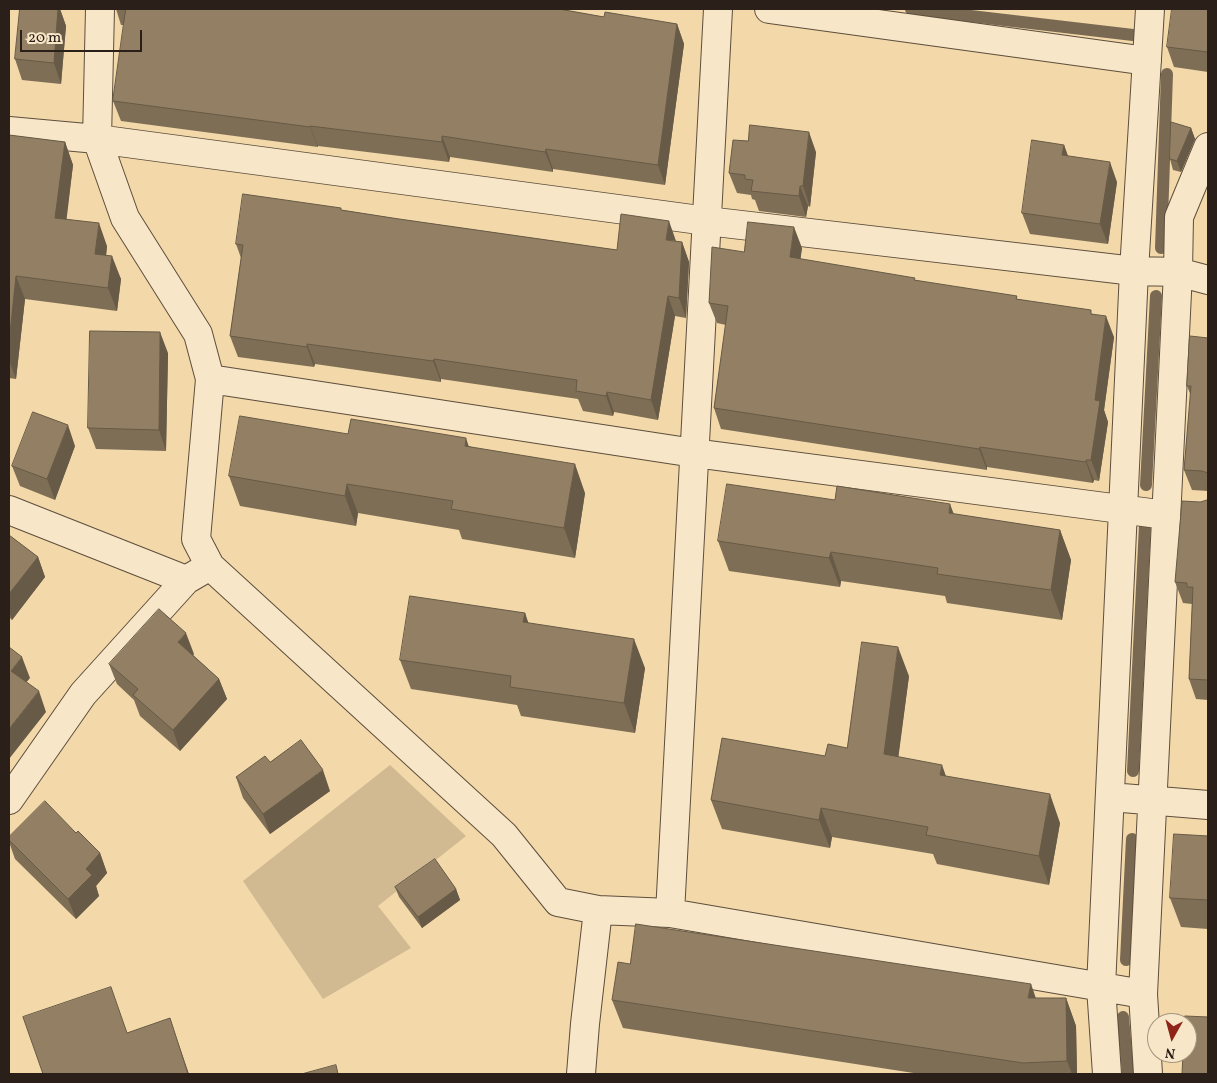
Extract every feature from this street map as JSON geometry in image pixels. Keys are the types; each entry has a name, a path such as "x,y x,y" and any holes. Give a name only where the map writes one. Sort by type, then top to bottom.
{"street":[{"path":"100,9 98,139 125,218 198,334 210,379 196,540 210,566 504,835 558,902 598,910 670,913 1143,994"},
{"path":"670,913 718,9"},
{"path":"769,9 1147,61"},
{"path":"1107,1074 1101,987 1134,271 1150,9"},
{"path":"9,131 70,138 98,139 707,221 1134,271 1178,272 1208,280"},
{"path":"1148,1074 1143,994 1151,800 1175,508 1178,217 1208,148"},
{"path":"210,379 694,453 1123,509 1175,508"},
{"path":"9,510 186,580"},
{"path":"9,800 83,694 186,580 210,566"},
{"path":"1110,797 1208,805"},
{"path":"581,1074 598,910"}],"shaded area":[{"path":"390,765 466,836 378,906 411,948 323,999 243,881"}],"building":[{"path":"20,9 58,9 54,63 15,59"},
{"path":"126,9 559,9 604,17 605,12 677,24 658,165 546,149 545,152 442,136 442,142 113,101"},
{"path":"1172,9 1208,9 1208,52 1167,47"},
{"path":"1171,122 1191,128 1177,161 1170,159"},
{"path":"750,125 809,132 803,186 800,186 799,196 751,191 753,180 745,179 745,175 729,173 733,140 748,141"},
{"path":"9,135 65,142 55,218 99,223 95,254 112,256 108,288 16,276 9,343"},
{"path":"1032,140 1064,145 1062,155 1110,162 1100,224 1022,213"},
{"path":"243,194 341,208 341,210 399,219 617,250 621,214 669,221 666,240 682,242 679,298 668,296 651,400 607,392 606,396 576,391 577,380 434,359 433,361 307,344 307,347 230,336 243,245 236,244"},
{"path":"748,222 794,227 790,257 915,278 914,280 1017,296 1016,299 1091,310 1091,314 1106,316 1095,400 1100,401 1091,460 1086,460 1086,462 980,447 979,449 714,408 728,306 709,303 712,247 744,252"},
{"path":"90,331 160,332 159,430 88,428"},
{"path":"1190,336 1208,338 1208,473 1184,470 1191,386 1187,386"},
{"path":"33,412 68,425 47,479 12,466"},
{"path":"240,416 348,434 351,419 466,438 465,446 575,464 564,528 451,509 453,501 347,484 345,496 229,476"},
{"path":"727,484 835,500 837,486 950,504 949,513 1060,530 1051,590 937,574 938,568 831,552 829,558 718,541"},
{"path":"1208,500 1208,680 1189,679 1193,587 1187,587 1187,583 1175,582 1182,501 1200,502"},
{"path":"9,535 38,557 9,594"},
{"path":"410,596 525,613 523,622 634,639 624,703 510,687 511,676 400,660"},
{"path":"159,609 186,633 178,642 219,679 173,730 133,695 138,689 109,664"},
{"path":"862,642 898,647 884,754 942,765 940,775 1050,794 1039,856 926,835 928,827 821,808 819,820 711,800 722,738 825,756 828,744 847,748"},
{"path":"9,647 22,657 11,671 39,691 9,729"},
{"path":"301,740 323,770 263,814 236,777 265,756 270,762"},
{"path":"45,801 76,833 78,831 100,853 86,869 92,875 68,899 9,840 9,837"},
{"path":"1174,834 1208,836 1208,900 1170,898"},
{"path":"435,859 456,889 418,917 395,887"},
{"path":"636,924 1031,984 1028,998 1066,998 1067,1061 1023,1063 612,1000 618,962 630,964"},
{"path":"111,987 127,1033 170,1018 188,1074 43,1074 23,1017"},
{"path":"1197,1017 1208,1017 1208,1074 1182,1074 1183,1063 1197,1063"},
{"path":"336,1065 338,1074 302,1074"}],"waterway":[{"path":"911,9 1133,35"},
{"path":"1161,248 1167,74"},
{"path":"1146,485 1156,296"},
{"path":"1133,771 1145,525"},
{"path":"1126,960 1132,839"},
{"path":"1123,1017 1128,1074"}]}
